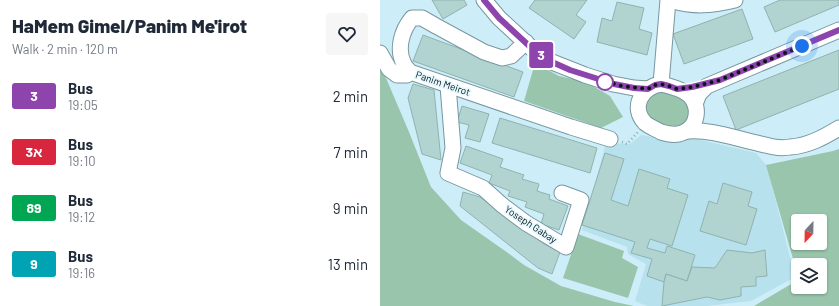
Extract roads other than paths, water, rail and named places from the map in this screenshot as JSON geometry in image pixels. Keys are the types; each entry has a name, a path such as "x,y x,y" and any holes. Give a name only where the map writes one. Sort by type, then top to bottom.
{"street":[{"path":"484,0 499,18 538,54 552,62 570,70 614,84 654,87 669,86 677,89 688,94 694,100 700,118 704,124 719,134"},
{"path":"735,0 720,4 698,5 685,4 669,0 654,87 642,94 639,102 641,117 652,128 672,135 687,131 693,125 696,118 696,108 699,94 707,86 839,30"},
{"name":"Panim Meirot","path":"526,42 510,56 502,58 484,52 422,18 412,18 406,25 399,49 403,63 410,72 448,86 610,139"},
{"path":"380,53 388,69 397,75 406,75 410,72"},
{"path":"677,89 720,80"},
{"path":"614,84 627,95 639,109"},
{"name":"Yoseph Gabay","path":"448,86 453,148 448,173 483,188 526,224 566,247 581,200 562,193"},
{"path":"687,131 705,131 767,146 792,148 805,145 839,128"}]}
